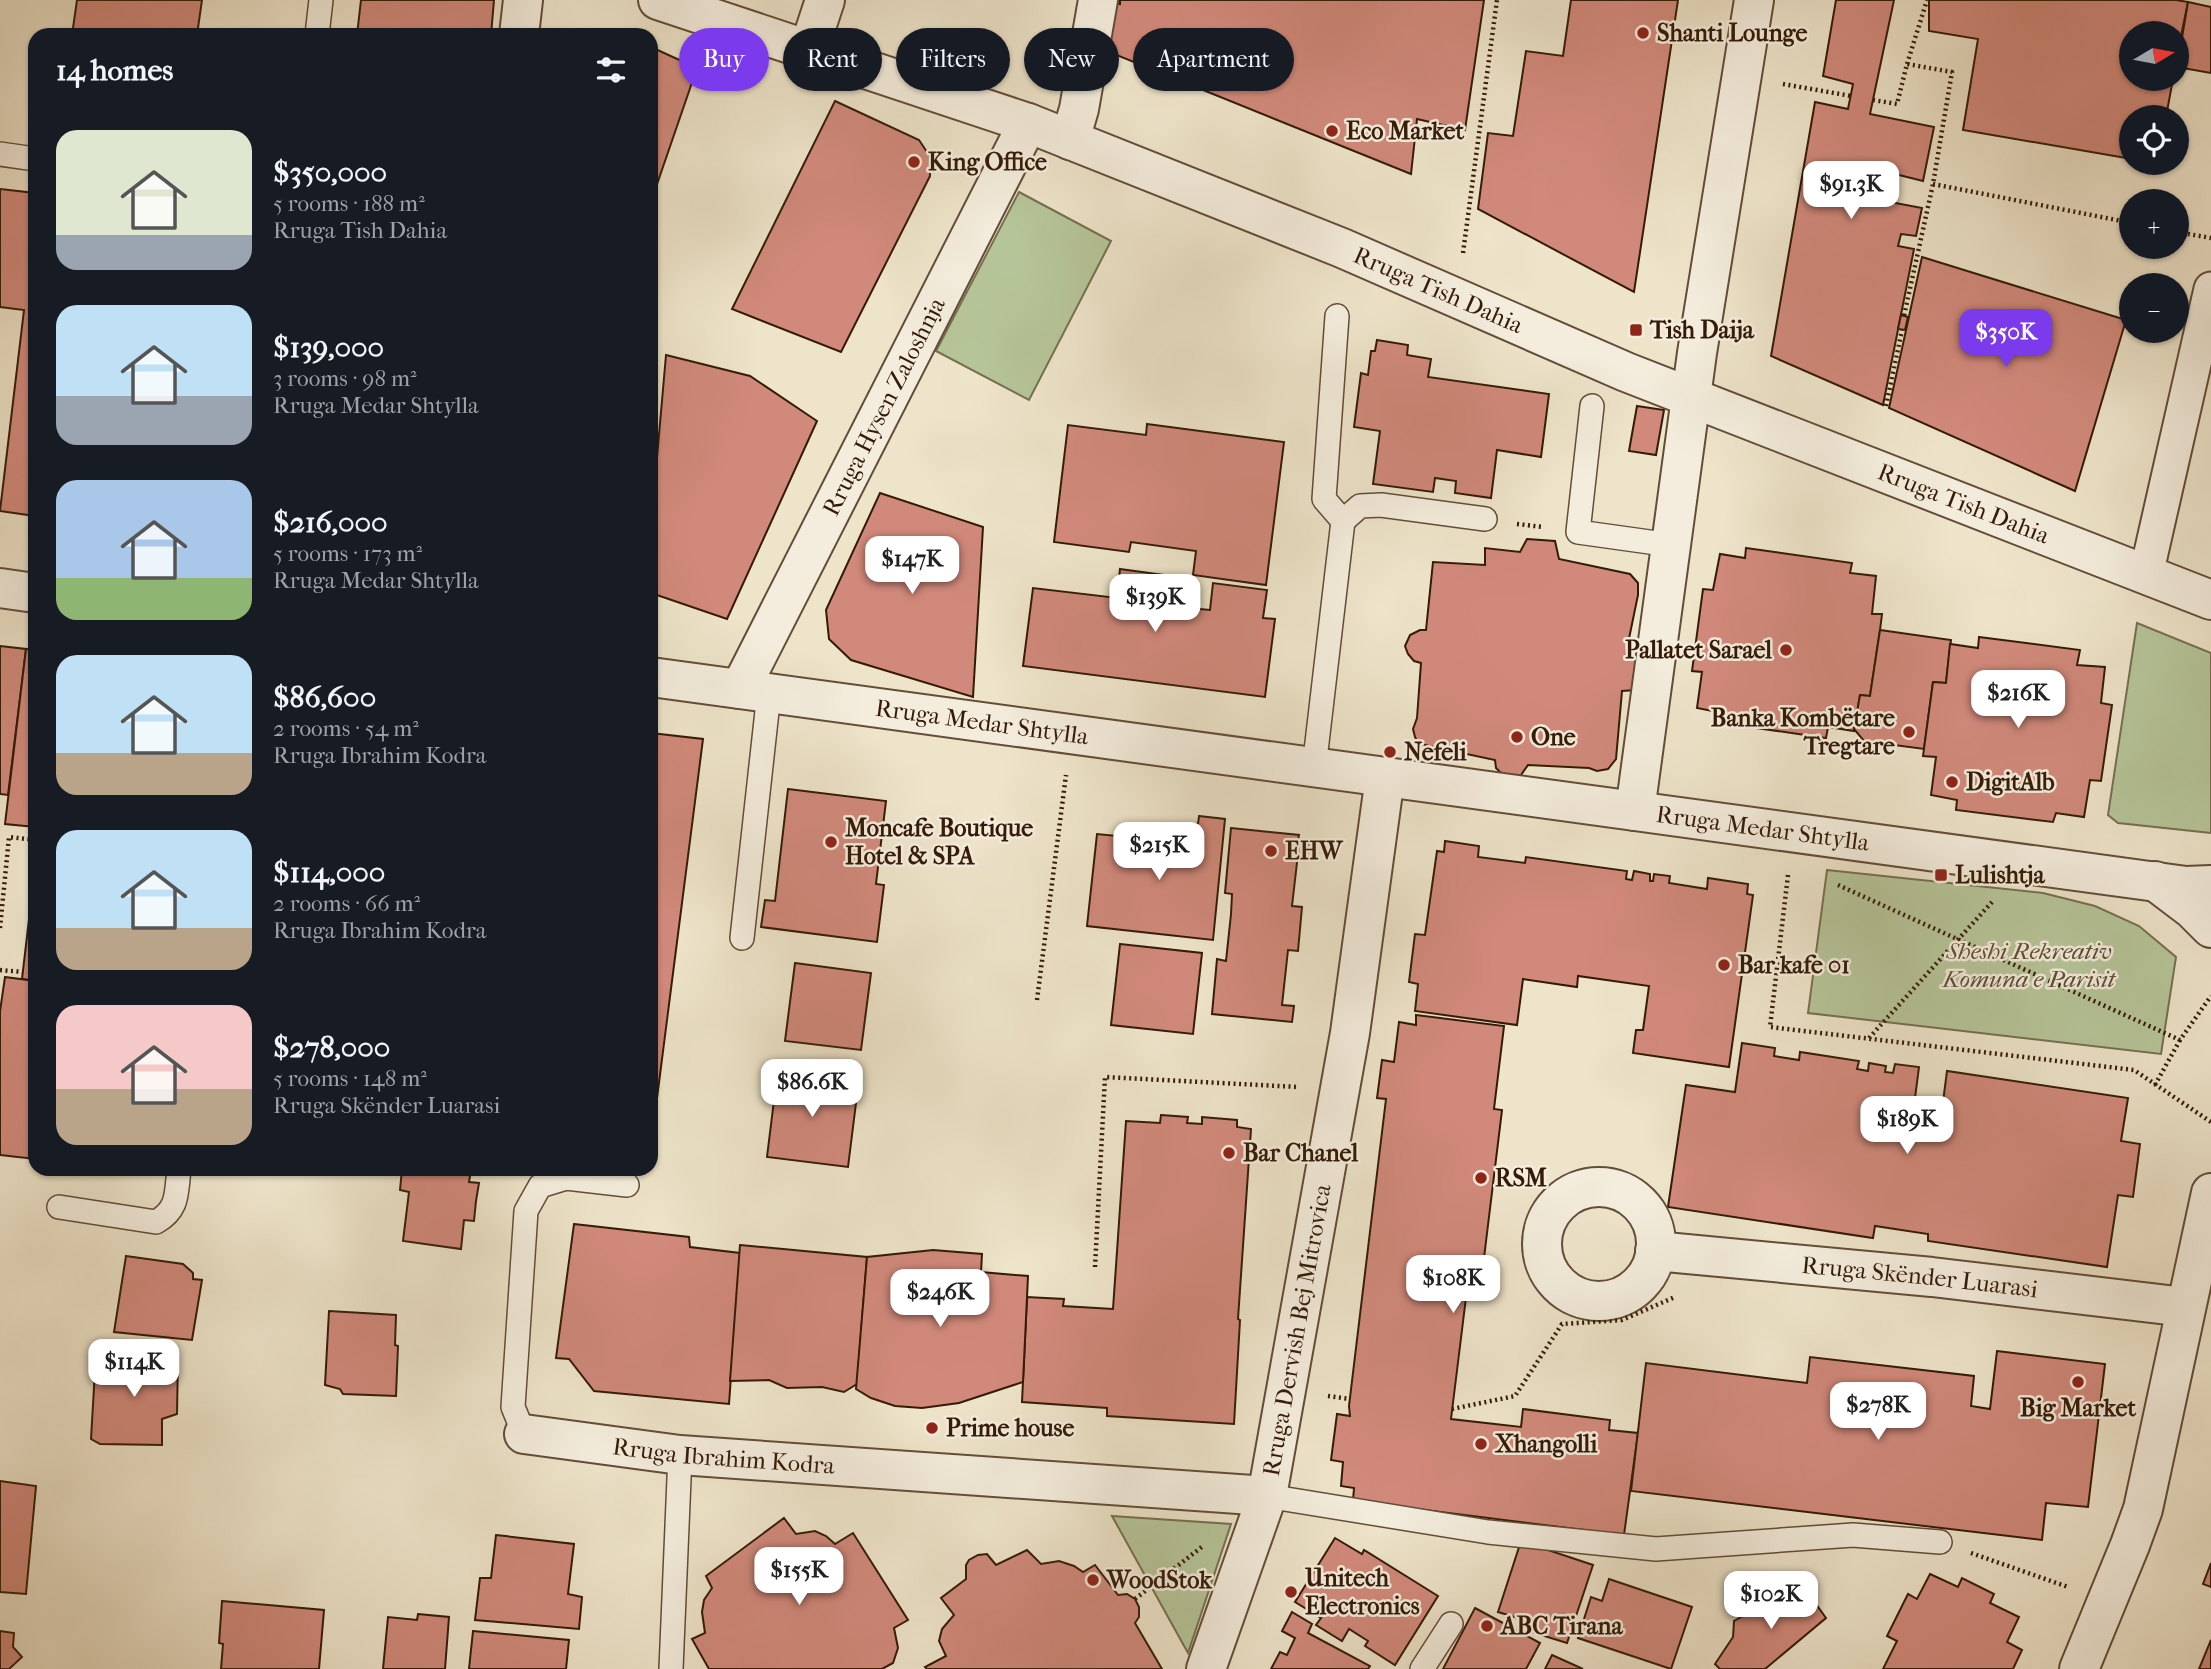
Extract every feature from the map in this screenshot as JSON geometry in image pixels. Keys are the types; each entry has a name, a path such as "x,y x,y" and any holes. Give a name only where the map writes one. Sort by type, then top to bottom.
{"street":[{"path":"520,28 523,0"},
{"name":"Rruga Tish Dahia","path":"659,0 783,42"},
{"path":"816,28 825,0"},
{"path":"1070,140 1079,109 1098,0"},
{"path":"1635,811 1690,397 1754,0"},
{"name":"Rruga Tish Dahia","path":"882,75 1028,123 1332,244 1608,365 2211,600"},
{"name":"Rruga Hysen Zaloshnja","path":"755,691 1028,123"},
{"path":"2146,575 2211,289"},
{"path":"0,588 28,592"},
{"name":"Rruga Medar Shtylla","path":"658,678 2027,865 2186,886 2211,885"},
{"name":"Rruga Dervish Bej Mitrovica","path":"1206,1669 1267,1496 1341,1089 1385,777"},
{"path":"2155,881 2192,909 2211,928"},
{"path":"2079,1669 2143,1509 2211,1193"},
{"name":"Rruga Skënder Luarasi","path":"1655,1251 1932,1277 2185,1307"},
{"name":"Rruga Ibrahim Kodra","path":"524,1434 680,1455 1267,1496"}],"lane":[{"path":"318,28 321,0"},
{"path":"0,154 28,158"},
{"path":"1337,316 1324,499 1343,521"},
{"path":"1592,406 1578,532 1671,545"},
{"path":"1314,768 1343,521 1360,506 1381,505 1485,519"},
{"path":"741,938 755,691"},
{"path":"59,1207 156,1222 168,1215 175,1205 178,1176"},
{"name":"Rruga Ibrahim Kodra","path":"524,1434 513,1407 526,1211 540,1186 566,1178 627,1185"},
{"path":"671,1669 680,1455"},
{"path":"1267,1496 1488,1532 1656,1549 1853,1535 1940,1542"},
{"path":"1422,1669 1451,1624"}],"path":[{"path":"1456,299 1497,0"},
{"path":"1873,100 1897,104 1927,0"},
{"path":"1904,316 1933,184 1952,72 1907,64"},
{"path":"1743,78 1851,96"},
{"path":"1933,184 2119,220"},
{"path":"2189,234 2211,238"},
{"path":"1886,406 1902,330"},
{"path":"1485,519 1578,532"},
{"path":"1037,1000 1071,734"},
{"path":"1793,833 1770,1027 2134,1070 2211,1122"},
{"path":"0,928 9,837 28,839"},
{"path":"1868,1039 2027,865"},
{"path":"1838,884 2180,1040"},
{"path":"0,970 23,972"},
{"path":"2155,1084 2180,1040 2211,996"},
{"path":"1095,1267 1105,1077 1341,1089"},
{"path":"1452,1409 1515,1396 1562,1324 1622,1320 1679,1296"},
{"path":"1940,1542 2108,1601"}],"green space":[{"path":"1019,192 1111,241 1029,400 936,351"},
{"path":"2137,623 2211,653 2211,833 2118,823 2108,815"},
{"name":"Sheshi Rekreativ Komuna e Parisit","path":"1827,870 2043,893 2095,906 2139,926 2176,957 2161,1054 1808,1013"},
{"path":"1112,1516 1231,1524 1188,1653"}],"building":[{"path":"77,0 202,0 198,28 73,28"},
{"path":"361,0 494,0 492,28 358,28"},
{"path":"1120,0 1484,0 1465,130 1417,119 1411,174 1205,91 1294,91 1294,28 1133,28 1133,62 1119,56 1119,28 1103,28 1108,2 1120,4"},
{"path":"1571,0 1678,0 1634,292 1478,209 1488,133 1513,136 1526,51 1563,56"},
{"path":"1836,0 1894,0 1870,114 1934,127 1923,181 1895,174 1890,202 1922,208 1916,236 1901,234 1898,246 1914,249 1883,405 1771,356 1815,102 1848,109 1853,84 1823,76"},
{"path":"1929,0 2188,2 2184,21 2119,21 2119,91 2171,91 2168,105 2119,105 2119,157 1963,130 1978,39 1929,31"},
{"path":"2188,2 2211,7 2211,73 2189,69 2189,21 2185,21"},
{"path":"658,50 679,60 679,91 689,91 658,181"},
{"path":"835,101 919,140 929,155 930,176 841,352 732,309"},
{"path":"0,189 28,192 28,515 0,511 24,310 0,307"},
{"path":"1922,257 2119,318 2119,343 2075,491 1889,408"},
{"path":"1901,315 1908,317 1905,330 1898,329"},
{"path":"1377,340 1408,345 1407,355 1431,359 1428,377 1549,394 1541,457 1497,450 1491,498 1455,493 1456,481 1435,478 1433,492 1373,484 1380,431 1354,427 1361,373 1368,375 1371,351 1375,351"},
{"path":"666,355 750,376 817,421 727,619 658,595 658,446"},
{"path":"1637,406 1664,410 1656,455 1629,451"},
{"path":"1147,424 1284,442 1266,585 1193,575 1196,551 1131,542 1129,552 1054,542 1068,425 1146,435"},
{"path":"880,493 983,527 973,697 851,660 829,639 826,610"},
{"path":"1527,539 1555,541 1559,559 1630,574 1638,583 1625,658 1635,660 1643,669 1636,690 1622,691 1616,759 1608,769 1597,771 1589,768 1528,765 1521,775 1510,778 1496,768 1495,760 1418,743 1415,737 1413,729 1417,718 1421,663 1414,661 1405,646 1410,635 1426,630 1433,562 1485,565 1485,548 1520,552"},
{"name":"Pallatet Sarael","path":"1746,548 1852,563 1850,573 1876,576 1872,614 1882,614 1880,630 1870,696 1860,695 1854,731 1828,727 1826,738 1722,723 1723,713 1697,708 1702,672 1692,671 1703,589 1713,590 1720,554 1745,558"},
{"path":"1120,569 1194,579 1190,608 1210,610 1213,583 1267,590 1263,618 1275,619 1265,697 1023,666 1033,588 1117,598"},
{"path":"1880,630 1951,640 1946,683 1933,682 1924,749 1864,741 1854,729 1860,695 1870,696"},
{"path":"1979,637 2080,650 2077,665 2105,667 2101,703 2112,705 2101,781 2090,780 2084,817 2056,813 2053,822 1956,810 1957,800 1931,795 1936,757 1923,756 1933,682 1946,683 1950,644 1978,648"},
{"path":"0,646 26,649 8,795 0,794"},
{"path":"26,649 28,649 28,826 5,824"},
{"path":"658,734 703,739 658,1090"},
{"name":"Moncafe Boutique Hotel & SPA","path":"788,789 886,801 876,884 884,885 877,942 761,927 765,900 775,901"},
{"path":"1199,816 1225,819 1213,940 1087,926 1097,834 1179,842 1181,823 1198,824"},
{"path":"1231,828 1299,835 1298,840 1309,841 1307,856 1298,854 1292,906 1302,907 1298,951 1288,950 1282,1005 1294,1006 1292,1022 1212,1014 1217,959 1226,961 1231,914 1232,894 1225,893"},
{"path":"1445,841 1479,846 1478,857 1525,863 1526,857 1627,871 1626,879 1632,880 1634,871 1650,874 1650,881 1653,881 1654,874 1670,876 1669,883 1707,889 1708,878 1748,884 1747,894 1753,895 1729,1067 1633,1053 1636,1030 1643,1030 1649,986 1578,976 1577,987 1523,979 1517,1025 1415,1011 1418,984 1409,982 1415,934 1425,935 1437,851 1444,852"},
{"path":"28,928 28,980 22,979"},
{"path":"1120,944 1202,953 1193,1034 1111,1025"},
{"path":"795,963 871,973 861,1050 785,1041"},
{"path":"5,977 28,980 28,1158 0,1155 0,1011"},
{"path":"1416,1015 1504,1026 1494,1109 1502,1110 1483,1266 1470,1265 1451,1419 1521,1427 1523,1409 1610,1420 1609,1430 1638,1433 1624,1535 1353,1501 1354,1488 1341,1486 1343,1462 1331,1460 1337,1414 1350,1416 1349,1406 1386,1099 1377,1098 1382,1060 1394,1062 1399,1022 1416,1025"},
{"path":"1742,1043 1775,1048 1774,1056 1799,1060 1800,1052 1859,1061 1857,1069 1868,1071 1869,1063 1886,1066 1885,1072 1893,1073 1895,1064 1919,1067 1915,1098 1943,1102 1947,1071 2128,1098 2121,1141 2140,1144 2133,1197 2118,1195 2107,1267 1928,1241 1928,1234 1875,1226 1873,1238 1668,1207 1686,1085 1735,1092"},
{"path":"778,1068 848,1077 846,1102 856,1103 848,1167 767,1157"},
{"path":"1161,1115 1188,1117 1187,1123 1202,1124 1202,1117 1237,1120 1237,1127 1251,1129 1234,1424 1107,1416 1107,1408 1022,1402 1027,1297 1064,1299 1063,1306 1113,1309 1126,1121 1160,1123"},
{"path":"401,1176 470,1176 469,1182 479,1183 474,1221 464,1220 461,1249 403,1241 409,1192 400,1190"},
{"path":"574,1224 689,1237 690,1247 740,1253 729,1404 594,1391 569,1359 556,1358"},
{"path":"740,1245 867,1257 857,1384 844,1392 822,1387 787,1388 769,1380 730,1381"},
{"path":"933,1250 982,1254 981,1272 1028,1276 1023,1382 959,1403 922,1408 895,1406 871,1398 856,1389 867,1257"},
{"path":"126,1256 183,1264 193,1273 193,1279 202,1280 192,1340 114,1332"},
{"path":"329,1311 396,1315 396,1396 343,1394 340,1389 325,1385"},
{"path":"1997,1351 2105,1364 2088,1507 2046,1503 2042,1540 1631,1491 1646,1363 1807,1383 1810,1357 1974,1376 1971,1406 1990,1409"},
{"path":"105,1355 178,1356 177,1414 162,1419 162,1445 100,1444 91,1439 95,1370 103,1368"},
{"path":"0,1481 36,1486 26,1594 0,1592"},
{"path":"784,1518 796,1534 815,1531 835,1544 853,1533 908,1620 894,1628 898,1648 893,1663 882,1669 709,1669 692,1639 705,1633 702,1612 704,1600 712,1588 706,1576"},
{"path":"496,1535 574,1544 568,1594 582,1597 579,1629 475,1620 480,1578 491,1578"},
{"path":"1335,1538 1362,1554 1364,1550 1438,1596 1395,1665 1365,1646 1368,1641 1349,1629 1342,1641 1316,1625 1321,1618 1295,1602"},
{"path":"1521,1541 1593,1565 1567,1643 1525,1630 1528,1621 1498,1612"},
{"path":"1027,1550 1041,1564 1059,1561 1083,1572 1095,1565 1118,1595 1127,1594 1135,1599 1139,1607 1139,1617 1135,1623 1162,1669 927,1669 925,1667 946,1656 939,1641 942,1629 954,1615 941,1598 966,1579 966,1565 969,1560 987,1554 996,1565"},
{"path":"2211,1563 2211,1587 2203,1584"},
{"path":"1930,1574 1958,1587 1962,1578 1994,1594 1990,1603 2019,1617 2007,1642 2022,1650 2013,1669 1883,1669 1897,1641 1887,1636 1908,1594 1917,1599"},
{"path":"1609,1579 1692,1607 1671,1669 1578,1638 1591,1597 1602,1601"},
{"path":"1801,1583 1826,1618 1765,1669 1720,1669 1715,1664 1733,1637 1734,1621"},
{"path":"222,1601 324,1610 319,1669 221,1669 223,1644 219,1643"},
{"name":"ABC Tirana","path":"1475,1608 1540,1643 1526,1669 1443,1669"},
{"path":"1292,1612 1312,1624 1308,1633 1370,1666 1368,1669 1271,1669 1280,1652 1287,1655 1295,1638 1282,1631"},
{"path":"418,1614 449,1617 445,1669 383,1669 388,1617 417,1620"},
{"path":"0,1631 14,1633 13,1647 22,1657 9,1669 0,1669"},
{"path":"473,1631 569,1640 566,1669 469,1669"},
{"path":"2211,1640 2211,1669 2199,1669"},
{"path":"1552,1655 1583,1669 1545,1669"}],"place":[{"name":"Shanti Lounge","path":"1643,33"},
{"name":"Eco Market","path":"1332,131"},
{"name":"King Office","path":"914,162"},
{"name":"Tish Daija","path":"1636,330"},
{"name":"Pallatet Sarael","path":"1786,650"},
{"name":"Banka Kombëtare Tregtare","path":"1909,732"},
{"name":"One","path":"1517,737"},
{"name":"Nefeli","path":"1390,752"},
{"name":"DigitAlb","path":"1952,782"},
{"name":"Moncafe Boutique Hotel & SPA","path":"831,842"},
{"name":"EHW","path":"1271,851"},
{"name":"Lulishtja","path":"1941,875"},
{"name":"Bar kafe 01","path":"1724,965"},
{"name":"Bar Chanel","path":"1229,1153"},
{"name":"RSM","path":"1481,1178"},
{"name":"Big Market","path":"2078,1382"},
{"name":"Prime house","path":"932,1428"},
{"name":"Xhangolli","path":"1481,1444"},
{"name":"WoodStok","path":"1093,1580"},
{"name":"Unitech Electronics","path":"1291,1592"},
{"name":"ABC Tirana","path":"1487,1626"}]}
